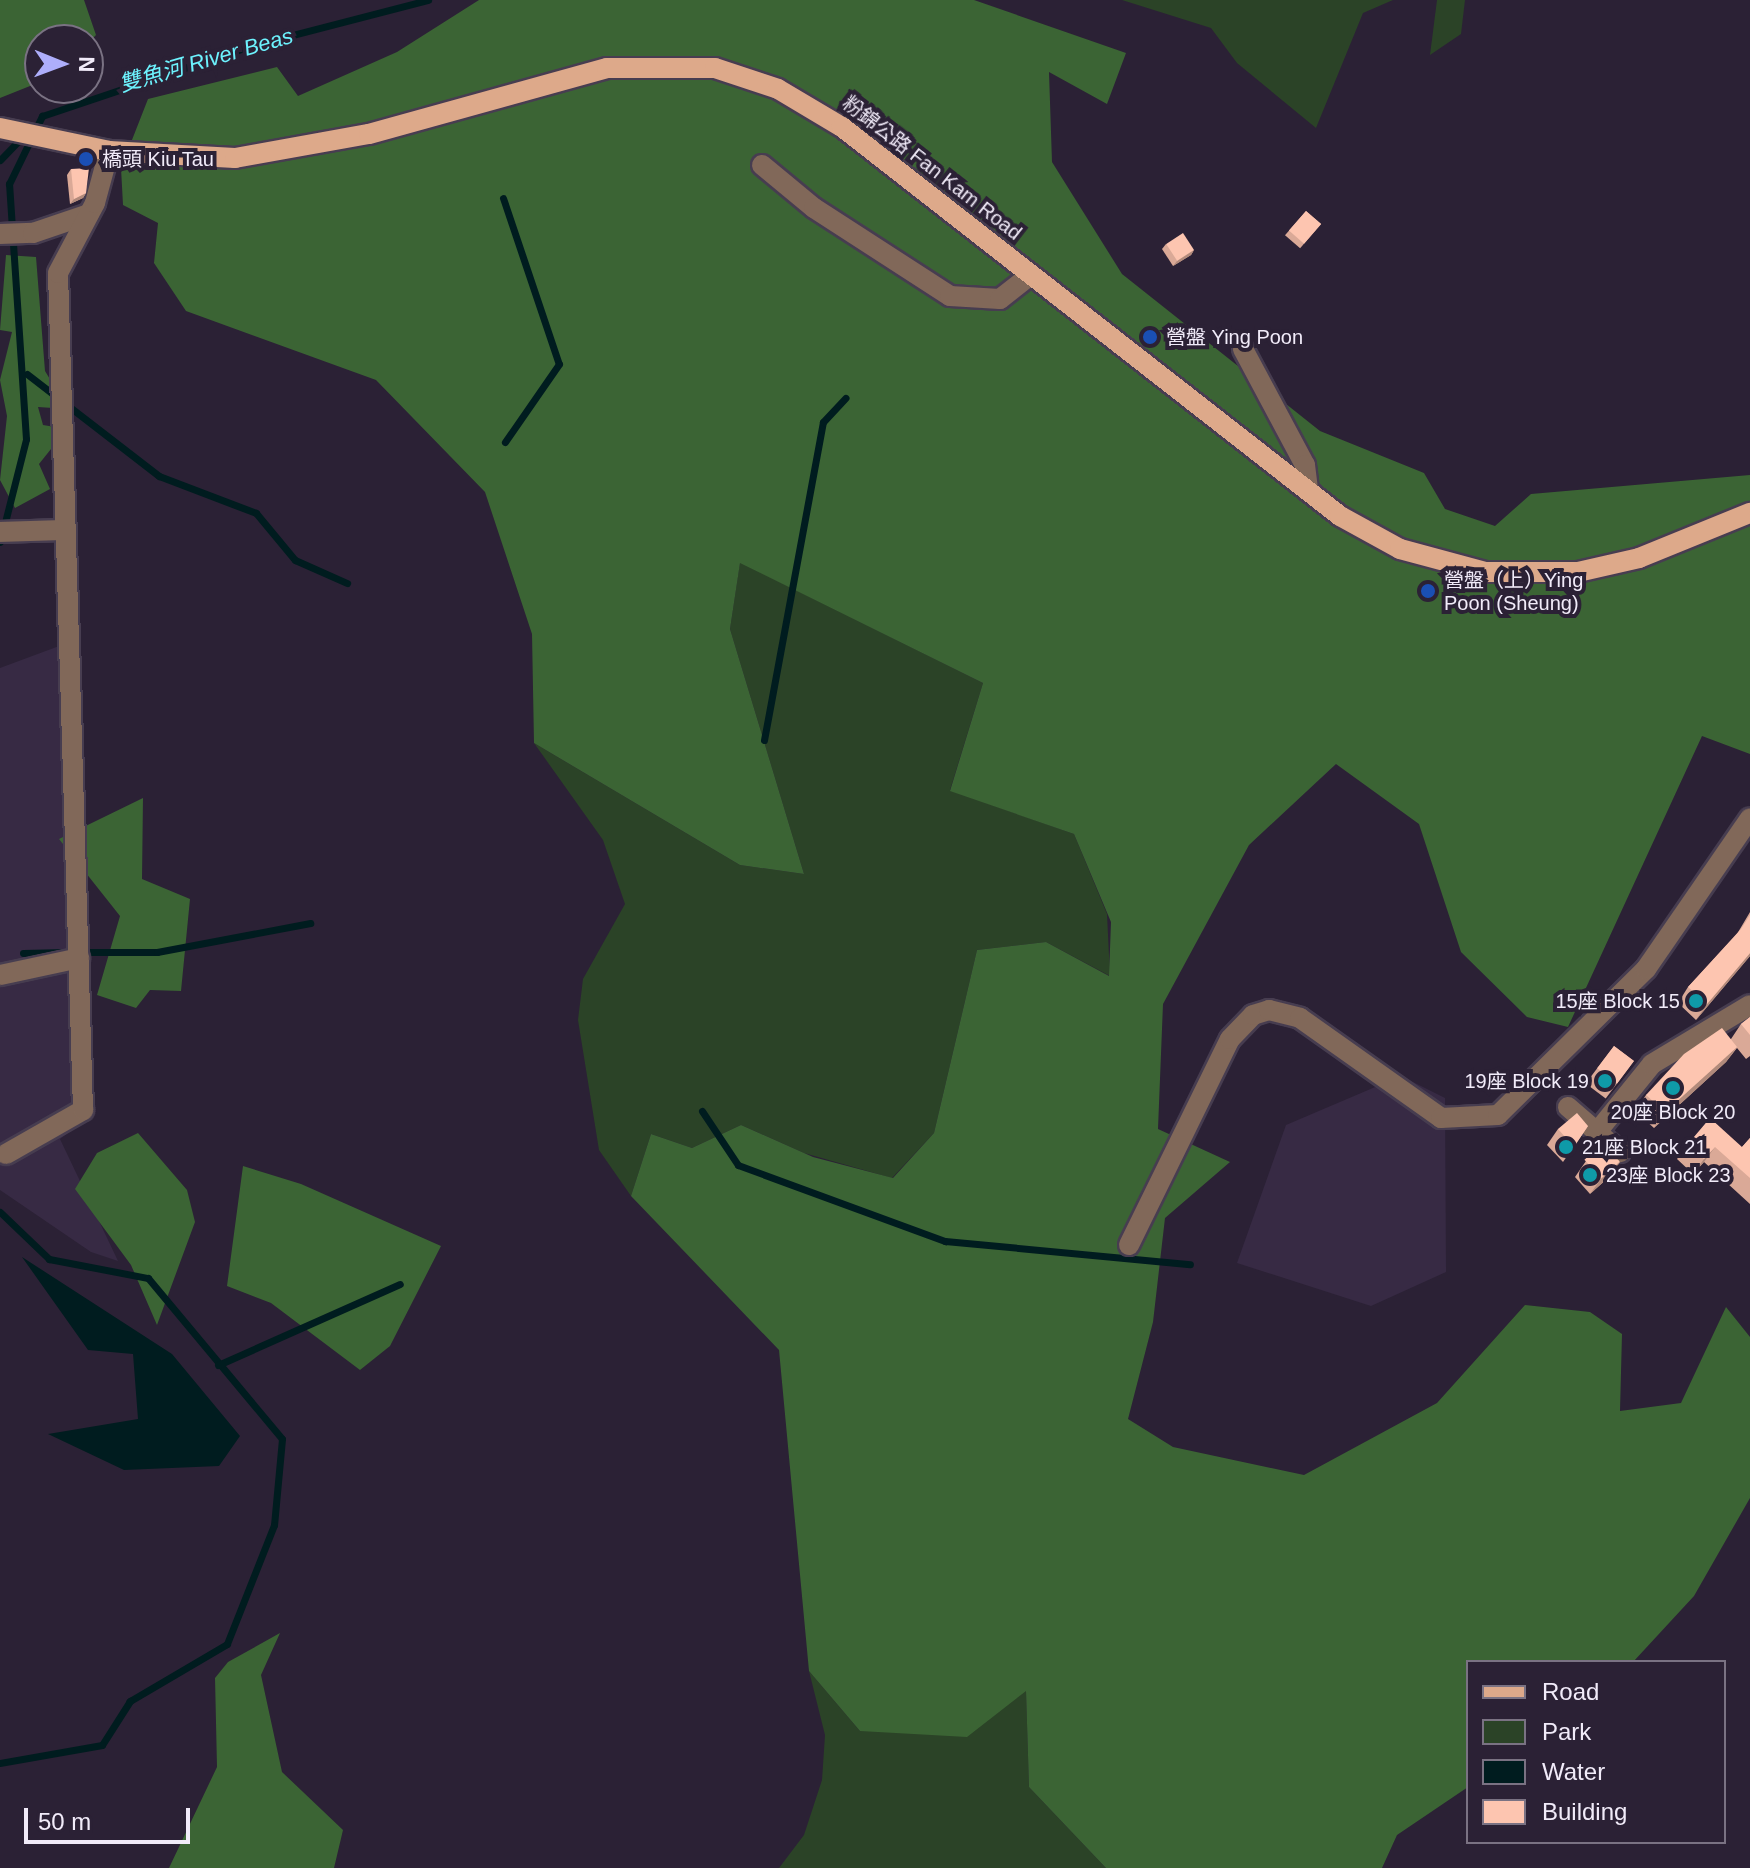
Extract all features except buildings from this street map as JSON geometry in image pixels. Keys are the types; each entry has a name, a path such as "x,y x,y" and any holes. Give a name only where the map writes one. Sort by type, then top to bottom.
{"main road":[{"name":"粉錦公路 Fan Kam Road","path":"0,128 109,151 196,158 279,153 599,69 703,65 760,81 829,118 1308,491 1400,549 1525,575 1616,565 1750,513"}],"street":[{"path":"6,1154 83,1110 61,530 58,273 89,213 109,151"},
{"path":"762,165 814,208 950,296 1000,299 1031,275"},
{"path":"6,233 89,213"},
{"path":"1243,349 1305,465 1308,491"},
{"path":"10,531 61,530"},
{"path":"1129,1245 1230,1039 1253,1015 1269,1010 1300,1018 1441,1118 1498,1115 1646,969 1750,818"},
{"path":"0,975 79,958"},
{"path":"1597,1132 1652,1064 1750,1005"},
{"path":"1568,1107 1620,1152"}],"shaded area":[{"path":"78,639 89,1117 60,1139 118,1261 91,1252 0,1190 0,668"},
{"path":"1401,1076 1445,1098 1446,1272 1371,1306 1237,1263 1286,1125"}],"green space":[{"path":"0,0 84,0 92,24 24,24 24,88 0,98"},
{"path":"479,0 974,0 1126,53 1107,104 1049,72 1052,162 1122,274 1320,431 1424,473 1445,509 1495,526 1531,494 1750,475 1750,754 1702,736 1568,1027 1527,1017 1461,952 1419,824 1336,764 1249,845 1163,1004 1158,1129 1230,1162 1165,1218 1153,1322 1128,1419 1173,1447 1304,1475 1437,1403 1525,1305 1590,1312 1622,1334 1620,1411 1681,1403 1726,1307 1750,1337 1750,1498 1694,1596 1635,1660 1466,1660 1466,1788 1397,1835 1382,1868 1106,1868 1029,1787 1026,1691 967,1737 860,1731 809,1671 779,1350 631,1196 651,1134 692,1148 741,1125 813,1157 893,1178 934,1133 977,950 1046,942 1109,976 1111,922 1074,834 950,791 983,683 740,563 730,629 804,874 740,865 534,743 532,634 485,492 376,380 186,311 154,263 158,223 123,205 121,168 148,99 277,67 298,96 397,52"},
{"path":"1122,0 1393,0 1363,13 1316,128 1237,63 1211,28"},
{"path":"1437,0 1465,0 1461,34 1430,55"},
{"path":"6,255 36,257 45,371 68,409 38,407 43,425 67,429 39,464 50,489 15,508 0,480 7,416 0,380 12,332 0,330"},
{"path":"740,562 983,683 950,790 1074,834 1107,914 1110,976 1046,942 977,950 934,1133 892,1178 804,1153 741,1125 692,1148 651,1134 631,1196 599,1150 578,1020 583,979 625,904 603,840 534,743 740,865 804,874 730,629"},
{"path":"143,798 142,879 190,899 181,991 150,990 136,1008 97,995 120,916 59,839"},
{"path":"138,1133 187,1190 195,1222 157,1325 131,1265 75,1189 97,1153"},
{"path":"243,1166 301,1184 441,1246 390,1346 360,1370 271,1303 227,1286"},
{"path":"280,1633 261,1675 282,1772 343,1830 334,1868 169,1868 217,1767 215,1678 228,1662"},
{"path":"809,1671 860,1731 1026,1690 1029,1787 1106,1868 779,1868 804,1835 822,1780 825,1735"}],"water":[{"path":"22,1257 172,1354 240,1436 219,1466 124,1470 48,1434 138,1419 133,1354 88,1350"}],"waterway":[{"name":"雙魚河 River Beas","path":"0,542 26,439 9,184 42,116 250,46 428,0"},
{"path":"0,160 24,135"},
{"path":"503,198 559,364 505,442"},
{"path":"27,374 159,476 256,513 295,560 347,583"},
{"path":"764,740 823,422 845,398"},
{"path":"79,952 157,952 310,923"},
{"path":"23,953 66,952"},
{"path":"702,1111 738,1165 945,1241 1190,1264"},
{"path":"0,1212 49,1259 148,1278 282,1439 274,1525 227,1644 130,1701 102,1745 0,1763"},
{"path":"218,1365 400,1284"}],"place":[{"name":"橋頭 Kiu Tau","path":"86,159"},
{"name":"營盤 Ying Poon","path":"1150,337"},
{"name":"營盤（上）Ying Poon (Sheung)","path":"1428,591"},
{"name":"15座 Block 15","path":"1696,1001"},
{"name":"19座 Block 19","path":"1605,1081"},
{"name":"20座 Block 20","path":"1673,1088"},
{"name":"21座 Block 21","path":"1566,1147"},
{"name":"23座 Block 23","path":"1590,1175"}]}
